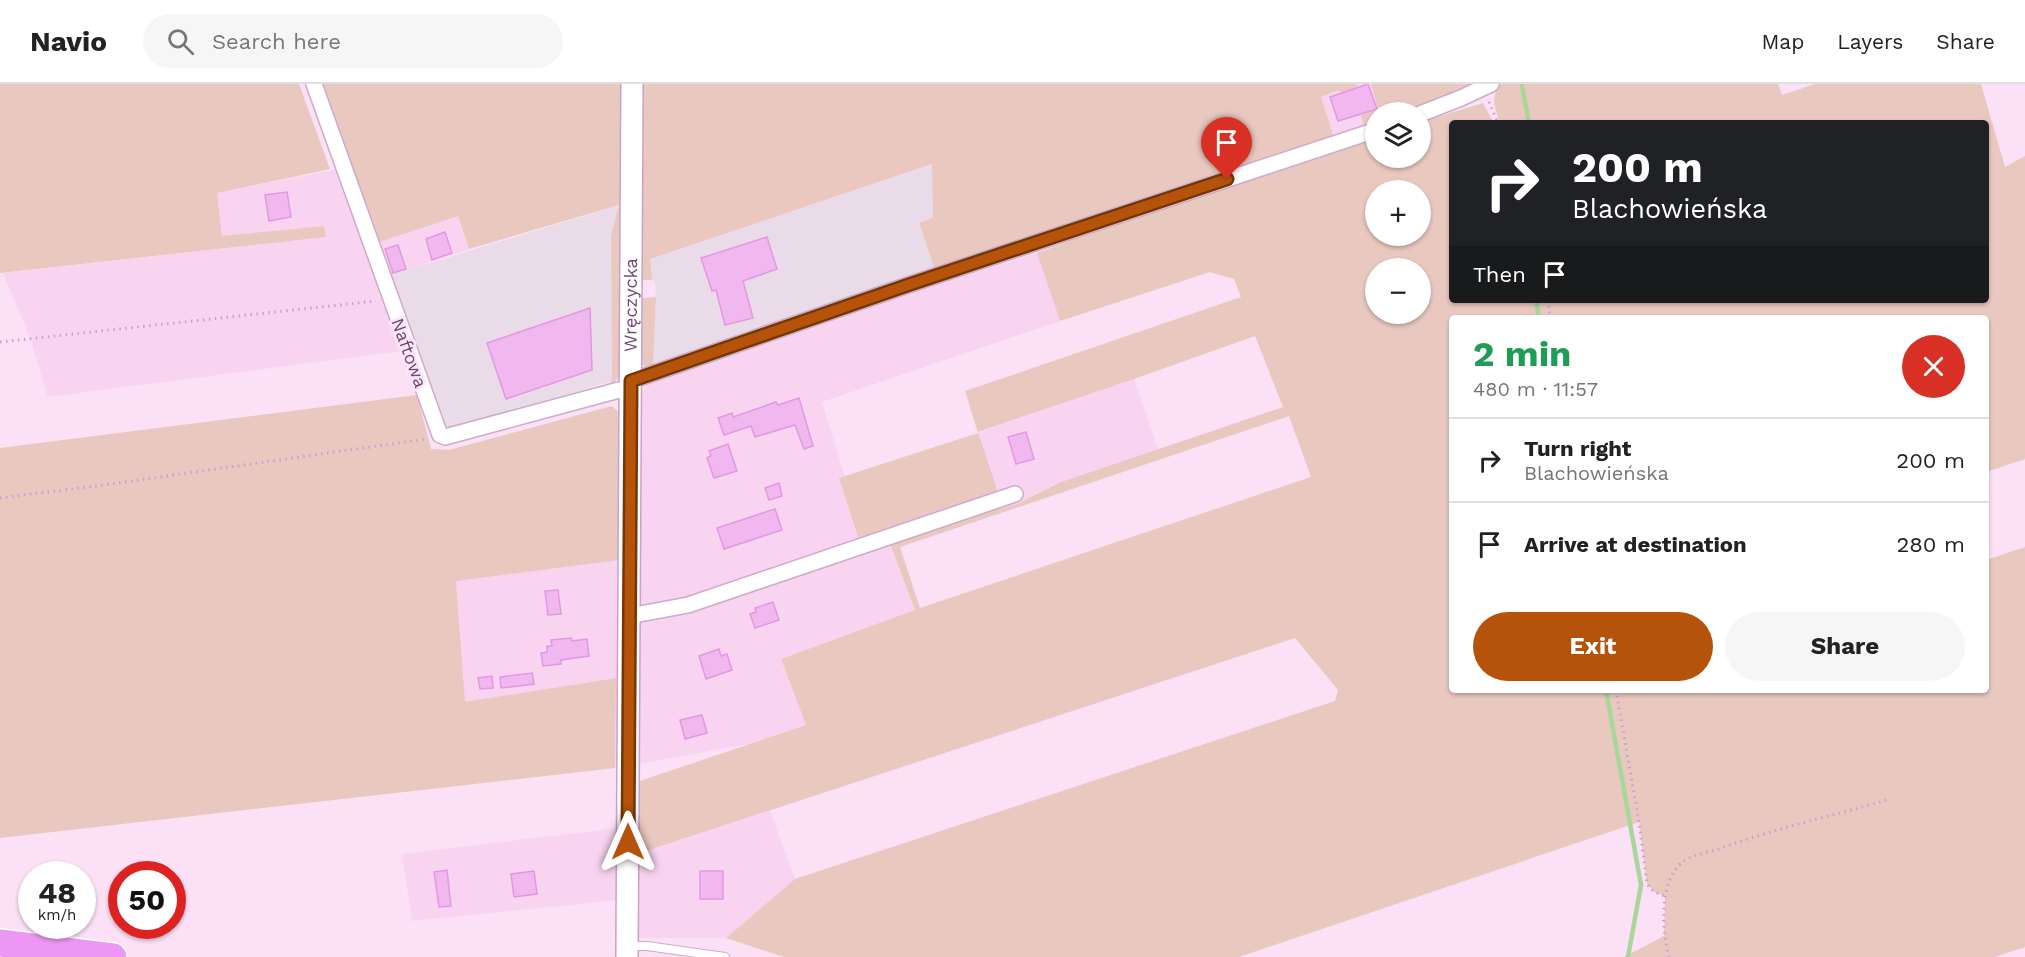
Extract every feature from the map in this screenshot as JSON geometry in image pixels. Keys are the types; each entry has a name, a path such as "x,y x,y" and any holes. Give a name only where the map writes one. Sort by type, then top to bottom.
{"highway":[{"path":"0,943 113,957"}],"main road":[{"name":"Wręczycka","path":"627,952 632,84"}],"street":[{"name":"Naftowa","path":"314,84 439,433"},
{"path":"1431,109 1488,86"},
{"path":"439,433 445,437 619,390 908,285 1365,134"},
{"path":"629,616 688,606 1015,494"}],"lane":[{"path":"627,952 647,946 724,957"}],"path":[{"path":"1488,86 1497,120"},
{"path":"0,342 390,298"},
{"path":"0,498 430,438 439,433"},
{"path":"1617,693 1640,822 1647,884 1654,892 1665,896"},
{"path":"1669,957 1664,937 1665,896 1672,877 1683,861 1732,844 1887,800"}],"shaded area":[{"path":"0,84 299,84 330,169 217,193 222,236 324,226 326,237 0,273"},
{"path":"318,84 625,84 620,375 613,384 610,383 612,380 611,236 619,205 469,249 458,216 376,243"},
{"path":"640,84 1356,84 1357,87 1341,93 1339,90 1321,97 1334,138 935,270 919,223 933,218 932,164 650,259 652,280 643,280 639,277"},
{"path":"1335,84 1428,84 1435,105 1431,106 1431,102 1365,102 1365,128 1334,138 1318,90"},
{"path":"1371,84 1479,84 1428,102 1376,102"},
{"path":"1500,84 1778,84 1782,95 1815,84 1981,84 2005,167 2025,156 2025,459 1989,471 1989,315 1449,315 1449,693 1989,693 1989,559 2025,547 2025,947 1995,957 1624,957 1664,936 1665,896 1654,892 1647,884 1639,822 1239,957 784,957 726,938 795,879 1335,701 1338,690 1295,638 628,857 628,785 806,725 781,659 915,610 889,541 980,511 1017,504 1061,482 1283,407 1255,336 978,432 999,495 860,543 839,478 978,433 965,391 1241,297 1234,279 1210,272 1060,321 1037,253 1213,188 1365,140 1365,168 1431,168 1431,119 1483,103 1492,120 1449,120 1449,303 1989,303 1989,120 1499,120 1494,103","holes":["1289,416 1311,477 920,608 900,547"]},
{"path":"1365,114 1364,125 1361,115"},
{"path":"933,164 933,218 919,224 935,270 653,366 656,297 649,259"},
{"path":"349,167 458,216 469,249 391,275 404,311 389,317 402,351 48,397 30,338 3,273 326,237 323,226 222,236 216,193"},
{"path":"620,205 611,236 612,381 445,429 391,275"},
{"path":"1037,253 1060,321 822,402 845,477 839,478 889,541 916,610 781,659 806,725 749,744 615,768 616,678 465,703 456,580 638,558 639,407 641,395 647,385 796,330"},
{"path":"656,297 653,366 648,368 641,364 639,303 643,298"},
{"path":"1134,379 1158,449 1061,482 1004,508 978,433"},
{"path":"417,395 431,449 449,450 612,406 619,413 621,420 620,560 456,581 465,702 616,678 615,768 0,838 0,448"},
{"path":"770,811 795,879 726,938 628,938 627,899 412,921 402,854 628,827 629,857"}],"building":[{"path":"1368,84 1374,102 1365,102 1365,113 1338,121 1330,97"},
{"path":"287,192 291,217 269,221 265,195"},
{"path":"445,232 452,253 432,260 426,239"},
{"path":"767,237 777,269 743,281 753,318 725,325 716,290 712,291 701,258"},
{"path":"398,245 406,269 393,273 385,249"},
{"path":"590,308 592,370 506,399 487,343"},
{"path":"799,398 813,446 804,449 795,425 755,437 751,426 724,435 718,418 732,413 733,417 776,402 778,405"},
{"path":"1026,432 1034,459 1016,464 1008,437"},
{"path":"728,444 737,471 714,478 707,458 711,456 709,451"},
{"path":"779,483 782,496 769,500 765,488"},
{"path":"775,509 782,530 724,549 717,528"},
{"path":"558,590 561,614 548,615 545,591"},
{"path":"773,602 779,620 755,628 750,614 756,612 755,608"},
{"path":"571,638 572,641 587,639 589,656 561,660 561,664 543,666 541,653 547,652 547,646 552,646 551,640"},
{"path":"719,649 721,656 727,654 732,670 706,679 699,656"},
{"path":"532,673 534,684 501,688 500,677"},
{"path":"492,676 493,688 480,689 478,678"},
{"path":"702,715 707,733 685,739 680,720"},
{"path":"447,870 451,906 439,907 434,872"},
{"path":"534,871 537,894 514,897 511,874"},
{"path":"700,871 723,871 723,899 700,899"}],"waterway":[{"path":"1522,86 1528,120"},
{"path":"1536,303 1538,315"},
{"path":"1607,693 1641,885 1628,957"}],"route":[{"path":"628,842 631,381 908,285 1227,179"}]}
